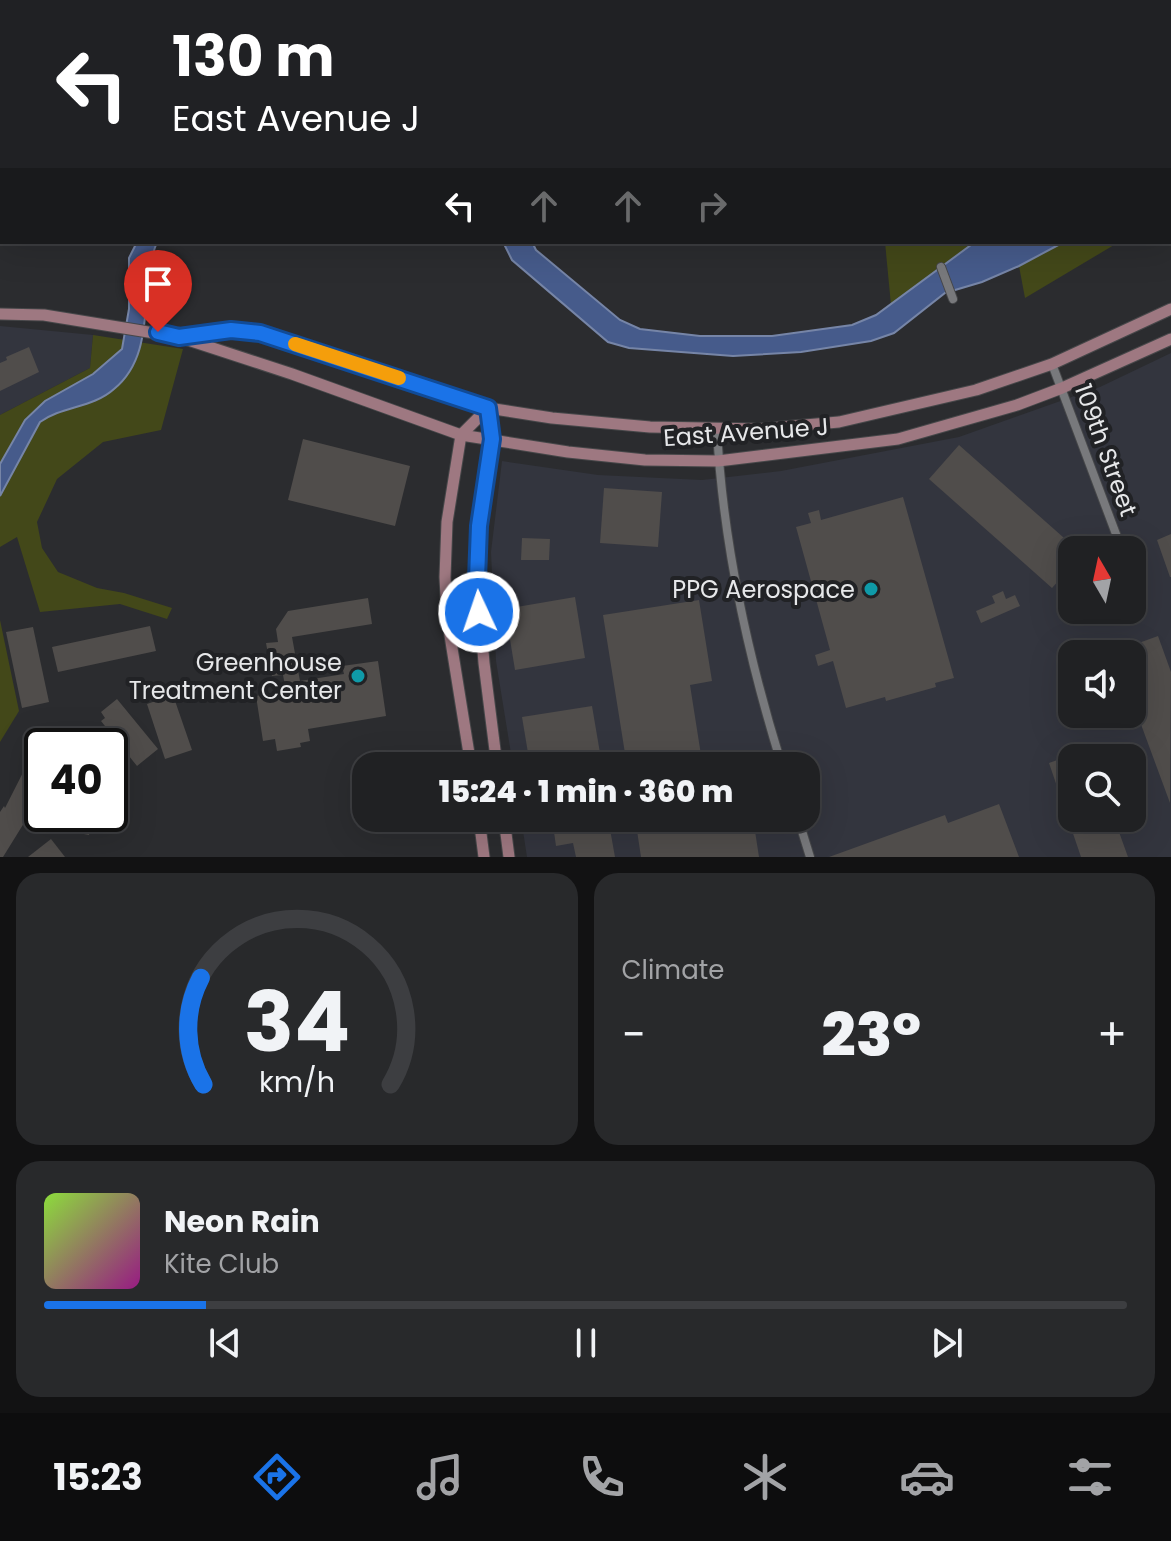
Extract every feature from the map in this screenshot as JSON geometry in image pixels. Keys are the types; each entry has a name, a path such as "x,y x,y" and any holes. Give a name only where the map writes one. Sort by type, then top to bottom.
{"street":[{"path":"941,267 953,299"},
{"name":"East Avenue J","path":"179,337 231,330 260,333 488,408 552,418 717,430 839,422 976,390 1052,364 1171,309"},
{"name":"East Avenue J","path":"0,314 44,315 158,332 278,369 461,435 568,452 645,460 718,461 898,439 984,416 1062,388 1171,339"},
{"name":"109th Street","path":"1052,364 1117,536"},
{"path":"469,752 447,617 447,522 461,435 488,408"},
{"path":"488,408 492,439 479,526 477,579 495,752"},
{"path":"717,430 731,567 778,752"},
{"path":"481,832 484,857"},
{"path":"506,832 509,857"},
{"path":"802,832 810,857"}],"shaded area":[{"path":"0,326 93,335 90,368 0,415"},
{"path":"1171,353 1171,857 527,857 523,832 820,832 820,752 511,752 496,661 491,552 502,461 598,475 702,480 781,471 959,437 1100,387"}],"green space":[{"path":"885,244 972,244 891,305"},
{"path":"1060,244 1116,244 1025,298 1019,266"},
{"path":"93,335 183,349 161,430 103,442 57,479 37,522 42,548 58,572 97,588 172,608 167,619 120,604 40,612 17,537 0,547 0,415 90,368"},
{"path":"0,620 19,711 0,742"}],"water":[{"path":"136,244 156,244 148,280 142,339 128,374 106,395 40,422 0,496 0,464 25,420 45,401 93,374 122,349 129,309 129,258"},
{"path":"504,244 533,244 536,250 620,320 640,329 700,336 772,336 852,325 876,315 972,244 1060,244 982,282 945,293 894,333 871,341 801,352 733,356 629,348 608,342 512,260"}],"building":[{"path":"29,347 39,372 0,391 0,363"},
{"path":"303,439 410,466 395,526 288,500"},
{"path":"959,445 1062,536 1058,536 1058,581 1052,588 929,479"},
{"path":"604,488 662,492 658,547 600,543"},
{"name":"PPG Aerospace","path":"903,497 954,678 935,683 936,687 886,701 885,697 846,708 833,661 818,666 815,655 830,650 796,527 811,523 808,513 819,510 821,520"},
{"path":"1171,534 1171,577 1170,577 1157,540"},
{"path":"522,538 550,539 549,560 521,560"},
{"path":"1003,591 1006,599 1015,595 1020,606 981,623 976,611 995,603 992,596"},
{"path":"575,597 585,658 515,670 505,609"},
{"name":"Greenhouse Treatment Center","path":"368,598 372,624 292,637 300,681 344,674 342,666 378,661 386,716 308,729 310,741 300,743 301,747 277,751 275,739 263,741 256,696 286,691 283,675 272,676 266,643 278,642 276,629 288,611"},
{"path":"699,600 712,681 690,685 701,752 625,752 603,615"},
{"path":"150,626 156,651 58,672 52,647"},
{"path":"33,627 49,702 22,708 6,632"},
{"path":"1158,636 1171,672 1170,803 1142,728 1146,728 1146,640"},
{"path":"173,695 192,750 165,759 147,704"},
{"path":"117,699 158,749 137,766 128,755 128,728 107,728 101,721 105,718 101,712"},
{"path":"592,706 600,752 528,752 522,717"},
{"path":"1058,760 1058,789 1049,763"},
{"path":"24,771 24,823 3,857 0,857 0,812"},
{"path":"999,804 1019,857 829,857 945,815 948,823"},
{"path":"554,832 611,832 615,857 576,857 573,843 556,846"},
{"path":"637,832 755,832 759,857 641,857"},
{"path":"1072,832 1119,832 1128,857 1081,857"},
{"path":"51,839 65,857 28,857"}],"slow traffic":[{"path":"295,344 399,378"}],"place":[{"name":"PPG Aerospace","path":"871,589"},
{"name":"Greenhouse Treatment Center","path":"358,676"}],"route":[{"path":"158,332 179,337 231,330 260,333 488,408 492,439 479,526 479,612"}]}
